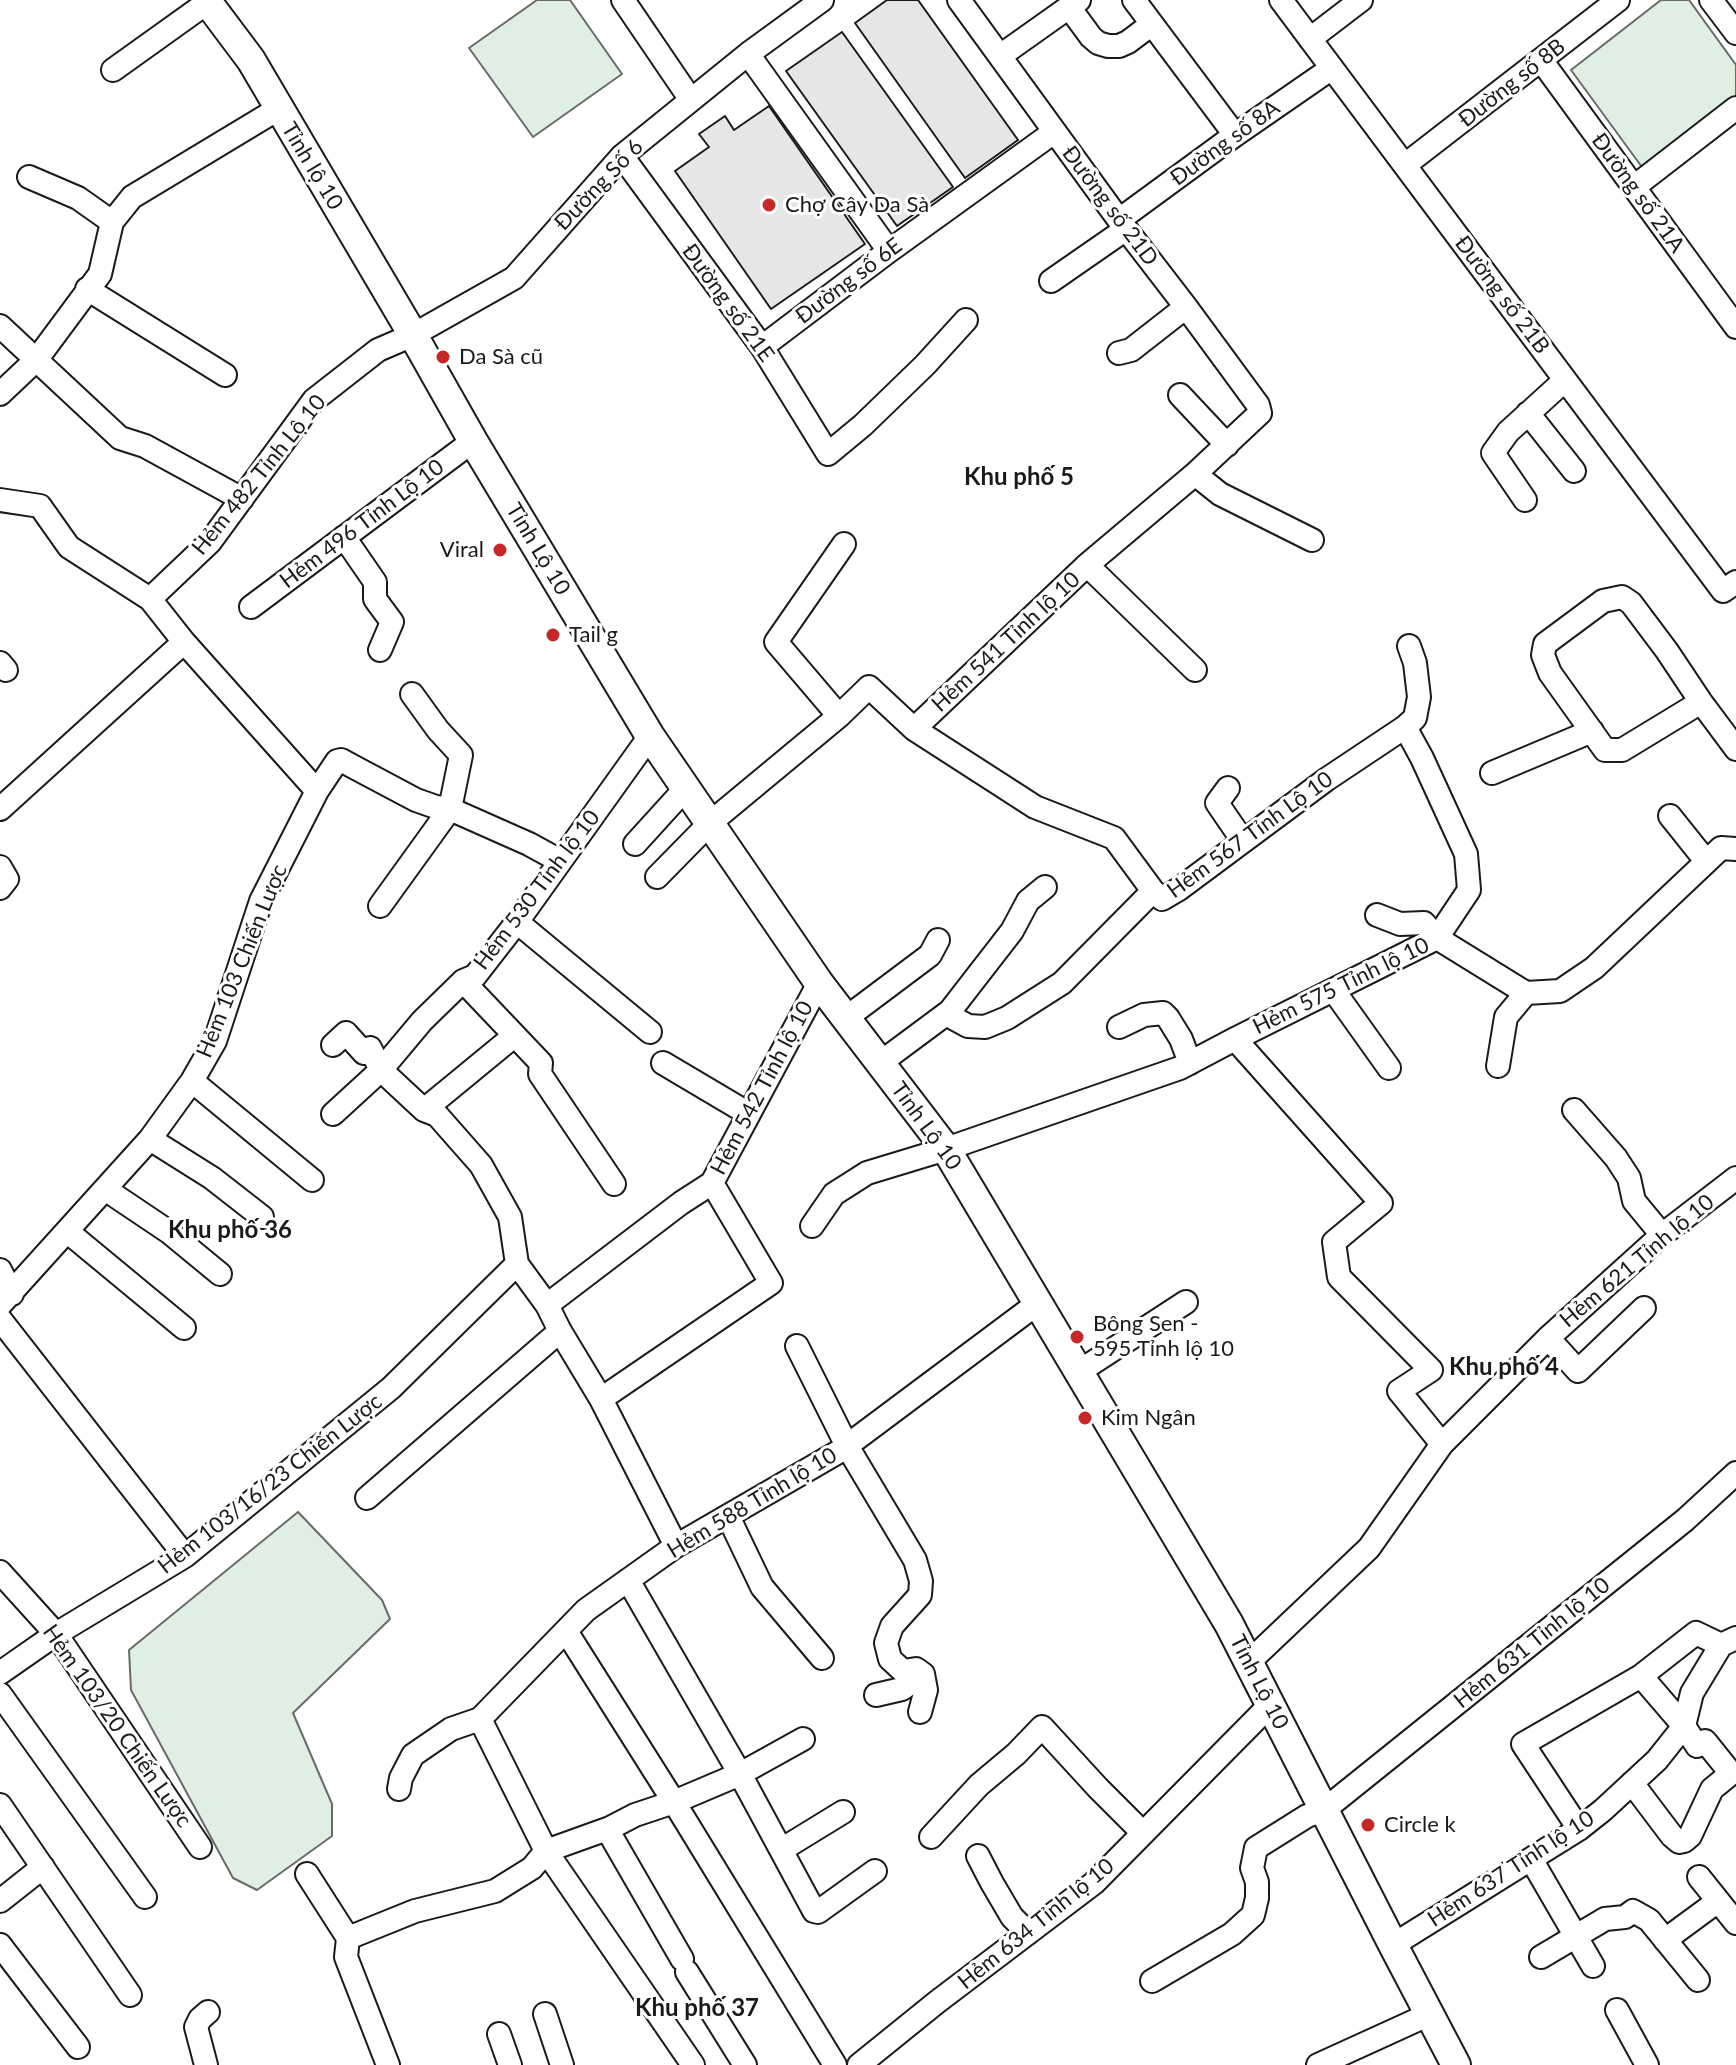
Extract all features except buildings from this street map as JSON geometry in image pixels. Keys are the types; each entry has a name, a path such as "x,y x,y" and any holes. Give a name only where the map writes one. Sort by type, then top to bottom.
{"main road":[{"name":"Tỉnh lộ 10","path":"207,1 251,60 413,335"},
{"name":"Tỉnh Lộ 10","path":"413,335 650,736 819,983 946,1149 1229,1624 1393,1945"},
{"path":"1393,1945 1456,2065"}],"street":[{"path":"623,0 691,100"},
{"name":"Đường Số 6","path":"413,335 514,278 622,156 748,54 822,0"},
{"name":"Đường số 21D","path":"959,0 1258,405 1260,413"},
{"path":"1134,0 1235,135"},
{"name":"Đường số 21B","path":"1281,0 1565,380 1730,586"},
{"path":"1310,39 1361,0"},
{"name":"Đường số 8B","path":"1405,165 1618,0"},
{"path":"1711,0 1736,33"},
{"path":"113,70 207,1"},
{"path":"1000,56 1074,4 1091,37 1108,46 1128,42 1152,24"},
{"path":"748,54 889,251"},
{"name":"Đường số 21A","path":"1541,60 1736,327"},
{"name":"Đường số 8A","path":"1051,281 1235,135 1332,68"},
{"path":"1634,187 1736,108"},
{"path":"0,394 37,359 100,274 112,222 132,197 278,109"},
{"name":"Đường số 6E","path":"762,347 1054,132"},
{"name":"Đường số 21E","path":"622,156 762,347 828,454 925,365 966,320"},
{"path":"29,177 78,198 112,222"},
{"path":"87,289 225,375"},
{"path":"1119,353 1131,350 1186,307"},
{"path":"0,326 120,438 145,446 242,499"},
{"name":"Hẻm 482 Tỉnh Lộ 10","path":"150,599 210,542 314,400 378,350 413,335"},
{"path":"1525,500 1493,453 1508,432 1565,380"},
{"path":"1180,395 1227,445"},
{"name":"Hẻm 541 Tỉnh lộ 10","path":"657,877 710,823 839,716 869,687 914,729 1087,565 1195,474 1260,413"},
{"path":"1528,413 1574,471"},
{"name":"Hẻm 496 Tỉnh Lộ 10","path":"251,607 473,441"},
{"path":"1195,474 1220,494 1312,540"},
{"path":"0,500 40,506 69,547 150,599 184,642 317,791"},
{"path":"344,537 375,582 375,599 392,622 380,650"},
{"path":"839,716 776,642 844,544"},
{"path":"1087,565 1195,670"},
{"path":"1701,702 1622,750 1605,750 1550,673 1543,655 1545,644 1603,601 1622,597 1631,603 1736,749"},
{"path":"0,809 184,642"},
{"path":"1377,915 1400,924 1424,923 1437,938 1469,890 1466,854 1405,727 1415,718 1419,697 1415,663 1409,646"},
{"path":"380,906 450,809 461,755 412,694"},
{"name":"Hẻm 567 Tỉnh Lộ 10","path":"946,1014 968,1026 985,1027 1007,1018 1062,983 1153,891 1162,899 1179,889 1327,779 1405,727"},
{"path":"914,729 1035,807 1114,838 1153,891"},
{"path":"1492,773 1592,731"},
{"name":"Hẻm 530 Tỉnh lộ 10","path":"333,1114 381,1070 422,1021 463,981 475,976 650,736"},
{"name":"Hẻm 103 Chiến Lược","path":"6,1300 150,1139 192,1081 215,1041 261,901 317,791 337,761 341,760 416,800 450,809"},
{"path":"1228,788 1217,803 1243,841"},
{"path":"635,844 685,789"},
{"path":"450,809 560,861"},
{"path":"1670,816 1706,861"},
{"path":"1498,1066 1506,1017 1526,993 1560,991 1594,968 1721,848 1736,849"},
{"path":"880,1063 946,1014 998,951 1028,901 1045,887"},
{"path":"517,922 650,1032"},
{"name":"Hẻm 575 Tỉnh lộ 10","path":"812,1226 834,1194 867,1173 1180,1068 1437,938 1526,993"},
{"path":"846,1018 930,955 938,940"},
{"path":"463,981 541,1063 540,1074 614,1184"},
{"name":"Hẻm 542 Tỉnh lộ 10","path":"547,1305 712,1183 819,983"},
{"path":"1334,991 1389,1068"},
{"path":"1119,1027 1144,1015 1163,1013 1181,1039 1190,1063"},
{"path":"333,1045 346,1033 364,1053 370,1048 381,1070 424,1110 437,1115 481,1165 510,1217 517,1264 547,1305 601,1399 676,1546"},
{"path":"424,1110 514,1036"},
{"path":"1235,1039 1381,1203 1334,1242 1339,1277 1431,1370 1399,1391 1442,1444"},
{"path":"663,1063 749,1114"},
{"path":"192,1081 312,1180"},
{"path":"1574,1110 1616,1158 1629,1178 1634,1201 1662,1235"},
{"path":"150,1139 212,1178 262,1217"},
{"name":"Hẻm 621 Tỉnh lộ 10","path":"1249,1662 1369,1548 1442,1444 1548,1338 1662,1235 1736,1178"},
{"path":"601,1399 771,1283 712,1183"},
{"path":"105,1189 169,1232 220,1274"},
{"path":"68,1232 184,1328"},
{"name":"Hẻm 103/16/23 Chiến Lược","path":"0,1673 56,1634 185,1556 391,1388 517,1264"},
{"path":"0,1270 6,1300"},
{"path":"1080,1371 1186,1302"},
{"name":"Hẻm 588 Tỉnh lộ 10","path":"480,1719 586,1610 676,1546 847,1446 1038,1303"},
{"path":"1548,1338 1578,1371 1644,1308"},
{"path":"0,1319 185,1556"},
{"path":"367,1498 560,1331"},
{"path":"797,1346 847,1446 915,1560 921,1581 920,1595 892,1626 886,1643 890,1659 903,1671 916,1669 923,1674 926,1690 920,1712"},
{"name":"Hẻm 631 Tỉnh lộ 10","path":"1152,1981 1232,1934 1253,1915 1257,1898 1257,1882 1252,1868 1256,1848 1307,1816 1324,1810 1685,1520 1736,1473"},
{"path":"728,1516 762,1587 822,1658"},
{"name":"Hẻm 103/20 Chiến Lược","path":"0,1572 56,1634 200,1847"},
{"path":"628,1580 816,1913 875,1871"},
{"path":"566,1631 835,2065"},
{"path":"1579,1829 1523,1744 1641,1676 1696,1633 1728,1641"},
{"name":"Hẻm 637 Tỉnh lộ 10","path":"1393,1945 1579,1829 1603,1810 1657,1760 1684,1726 1692,1693 1728,1641"},
{"path":"876,1695 902,1689 923,1674"},
{"path":"1632,1783 1675,1840 1684,1841 1690,1836 1712,1789 1730,1772 1705,1741 1697,1746 1641,1676"},
{"path":"0,1694 145,1897"},
{"name":"Hẻm 634 Tỉnh lộ 10","path":"859,2065 1094,1883 1271,1704"},
{"path":"399,1789 413,1755 451,1729 480,1719 546,1851 693,2065"},
{"path":"931,1837 979,1785 1042,1727 1143,1833"},
{"path":"348,1938 415,1911 495,1891 532,1868 546,1851 740,1774 803,1739"},
{"path":"0,1805 130,1995"},
{"path":"781,1850 843,1812"},
{"path":"607,1829 745,2065"},
{"path":"978,1856 1012,1917 1028,1933"},
{"path":"1531,1859 1593,1966"},
{"path":"0,1901 43,1867"},
{"path":"307,1874 348,1938 346,1957 388,2065"},
{"path":"1699,1877 1736,1923"},
{"path":"1665,1940 1718,1901"},
{"path":"1541,1957 1605,1919 1625,1917 1633,1911 1649,1920 1698,1980"},
{"path":"0,1945 78,2047"},
{"path":"1617,2010 1647,2065"},
{"path":"206,2065 196,2027 208,2012"},
{"path":"545,2014 562,2065"},
{"path":"1333,2062 1430,2014"},
{"path":"499,2034 510,2065"}],"green space":[{"path":"537,0 570,0 622,74 533,137 469,48"},
{"path":"1661,0 1689,0 1736,65 1736,103 1647,174 1571,70"},
{"path":"298,1512 382,1600 390,1619 293,1713 332,1804 332,1836 257,1890 233,1878 131,1690 129,1650"}],"place":[{"name":"Chợ Cây Da Sà","path":"769,205"},
{"name":"Da Sà cũ","path":"443,357"},
{"name":"Viral","path":"500,550"},
{"name":"Tail g","path":"553,635"},
{"name":"Bông Sen - 595 Tỉnh lộ 10","path":"1077,1337"},
{"name":"Kim Ngân","path":"1085,1418"},
{"name":"Circle k","path":"1368,1825"}],"district":[{"name":"Khu phố 5","path":"1019,477"},
{"name":"Khu phố 36","path":"230,1230"},
{"name":"Khu phố 4","path":"1504,1367"},
{"name":"Khu phố 37","path":"697,2008"}]}
